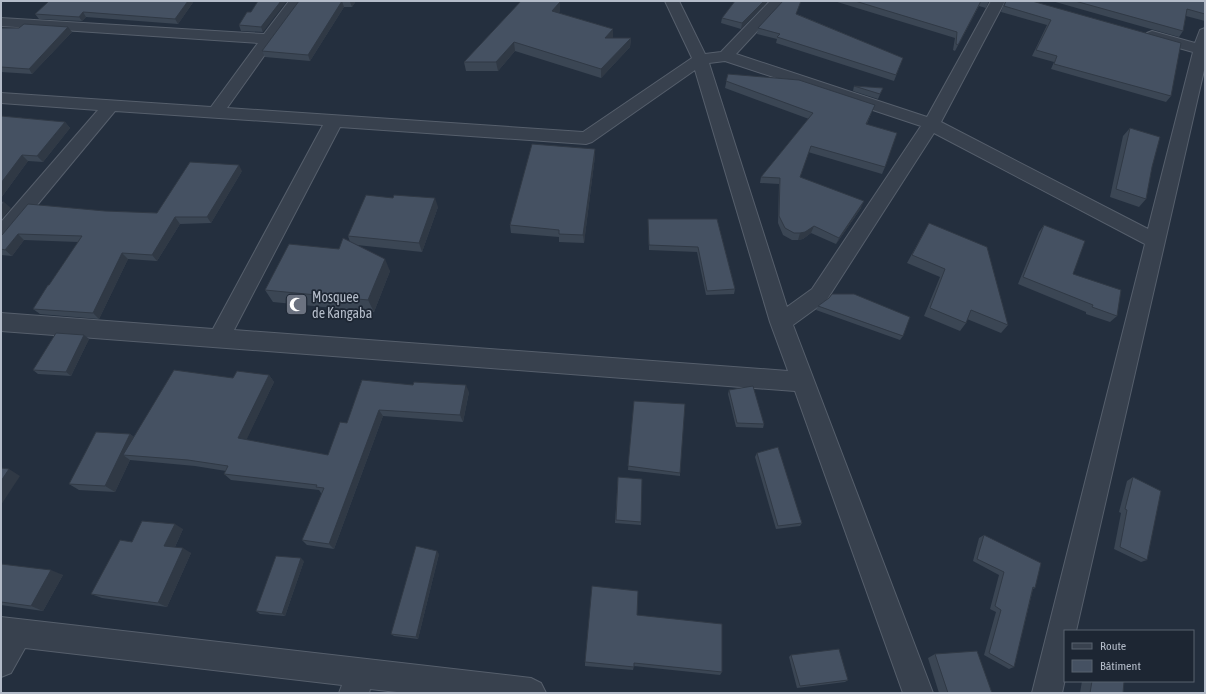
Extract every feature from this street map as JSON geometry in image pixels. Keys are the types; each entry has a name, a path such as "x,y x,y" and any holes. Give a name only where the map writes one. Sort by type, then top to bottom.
{"street":[{"path":"216,112 296,1"},
{"path":"672,1 700,59 781,322 918,693"},
{"path":"726,56 778,1"},
{"path":"781,322 819,295 931,124 998,1"},
{"path":"1,22 268,39"},
{"path":"1048,693 1155,241 1204,45 1141,33"},
{"path":"1,98 586,138 700,59 726,56 931,124 1155,241"},
{"path":"1,235 111,105"},
{"path":"219,338 334,121"},
{"path":"1,322 803,382"},
{"path":"1,663 10,632 357,683 531,693"}],"building":[{"path":"49,1 188,1 175,19 83,12 79,17 35,14"},
{"path":"258,1 281,1 261,27 239,25 247,12 251,12"},
{"path":"299,1 342,1 308,55 262,51"},
{"path":"521,1 560,2 552,11 613,29 605,38 631,38 601,69 514,42 496,62 464,62"},
{"path":"735,1 764,1 742,23 722,18"},
{"path":"783,1 801,1 796,14 903,58 896,75 777,37 780,34 758,28"},
{"path":"855,1 981,1 958,45 956,44 957,32"},
{"path":"1006,1 1032,1 1181,43 1171,96 1054,64 1057,56 1036,50 1051,20 1004,6"},
{"path":"1075,1 1205,1 1205,14 1187,9 1183,31"},
{"path":"24,24 68,27 29,69 1,67 1,28 19,28"},
{"path":"728,74 799,80 875,105 866,124 897,133 885,167 811,146 800,177 864,201 839,238 814,226 805,232 800,233 794,233 785,228 779,216 780,178 761,177 813,113 726,81"},
{"path":"854,86 883,88 880,94"},
{"path":"1,116 65,122 37,156 22,155 1,183"},
{"path":"1130,128 1160,137 1146,199 1116,189"},
{"path":"532,144 595,149 583,235 559,234 559,230 510,225"},
{"path":"190,162 239,165 207,217 175,217 152,255 122,253 93,313 33,309 82,236 18,234 5,250 1,249 1,235 28,204 105,211 157,213"},
{"path":"366,195 393,198 394,195 435,198 419,243 348,236"},
{"path":"648,219 717,219 735,289 707,291 698,247 649,245"},
{"path":"929,223 987,247 1008,325 971,310 966,323 930,308 945,269 912,255"},
{"path":"1044,225 1085,241 1073,274 1121,290 1117,316 1092,307 1093,305 1023,277"},
{"path":"343,238 385,259 368,300 265,290 289,244 339,249"},
{"path":"832,294 854,294 910,317 903,336 818,306"},
{"path":"56,333 84,335 66,372 33,370"},
{"path":"174,370 233,378 237,371 269,375 238,438 328,455 340,422 347,423 362,380 413,385 414,382 466,385 460,415 379,410 329,544 302,540 324,488 316,487 317,485 224,474 228,466 188,460 123,455"},
{"path":"753,386 764,424 737,423 729,390"},
{"path":"634,401 685,404 680,473 628,466"},
{"path":"96,432 130,434 105,486 69,484"},
{"path":"778,447 802,523 778,526 757,453"},
{"path":"1,468 9,469 1,481"},
{"path":"618,477 642,479 641,522 616,520"},
{"path":"1133,477 1161,491 1147,560 1120,547 1127,510 1125,509"},
{"path":"142,521 175,524 164,546 183,548 158,603 91,594 120,540 132,542"},
{"path":"984,535 1041,563 1035,588 1033,587 1014,667 989,653 1001,610 995,606 1004,572 977,559"},
{"path":"416,546 437,551 416,637 391,634"},
{"path":"276,556 301,558 282,614 256,611"},
{"path":"1,564 51,570 31,606 1,602"},
{"path":"592,586 638,591 637,615 722,624 722,672 634,663 634,667 585,662"},
{"path":"839,649 848,680 800,686 791,655"},
{"path":"977,651 992,693 948,693 935,654"},
{"path":"1092,682 1124,682 1123,693 1090,693"}],"place":[{"name":"Mosquee de Kangaba","path":"296,305"}]}
